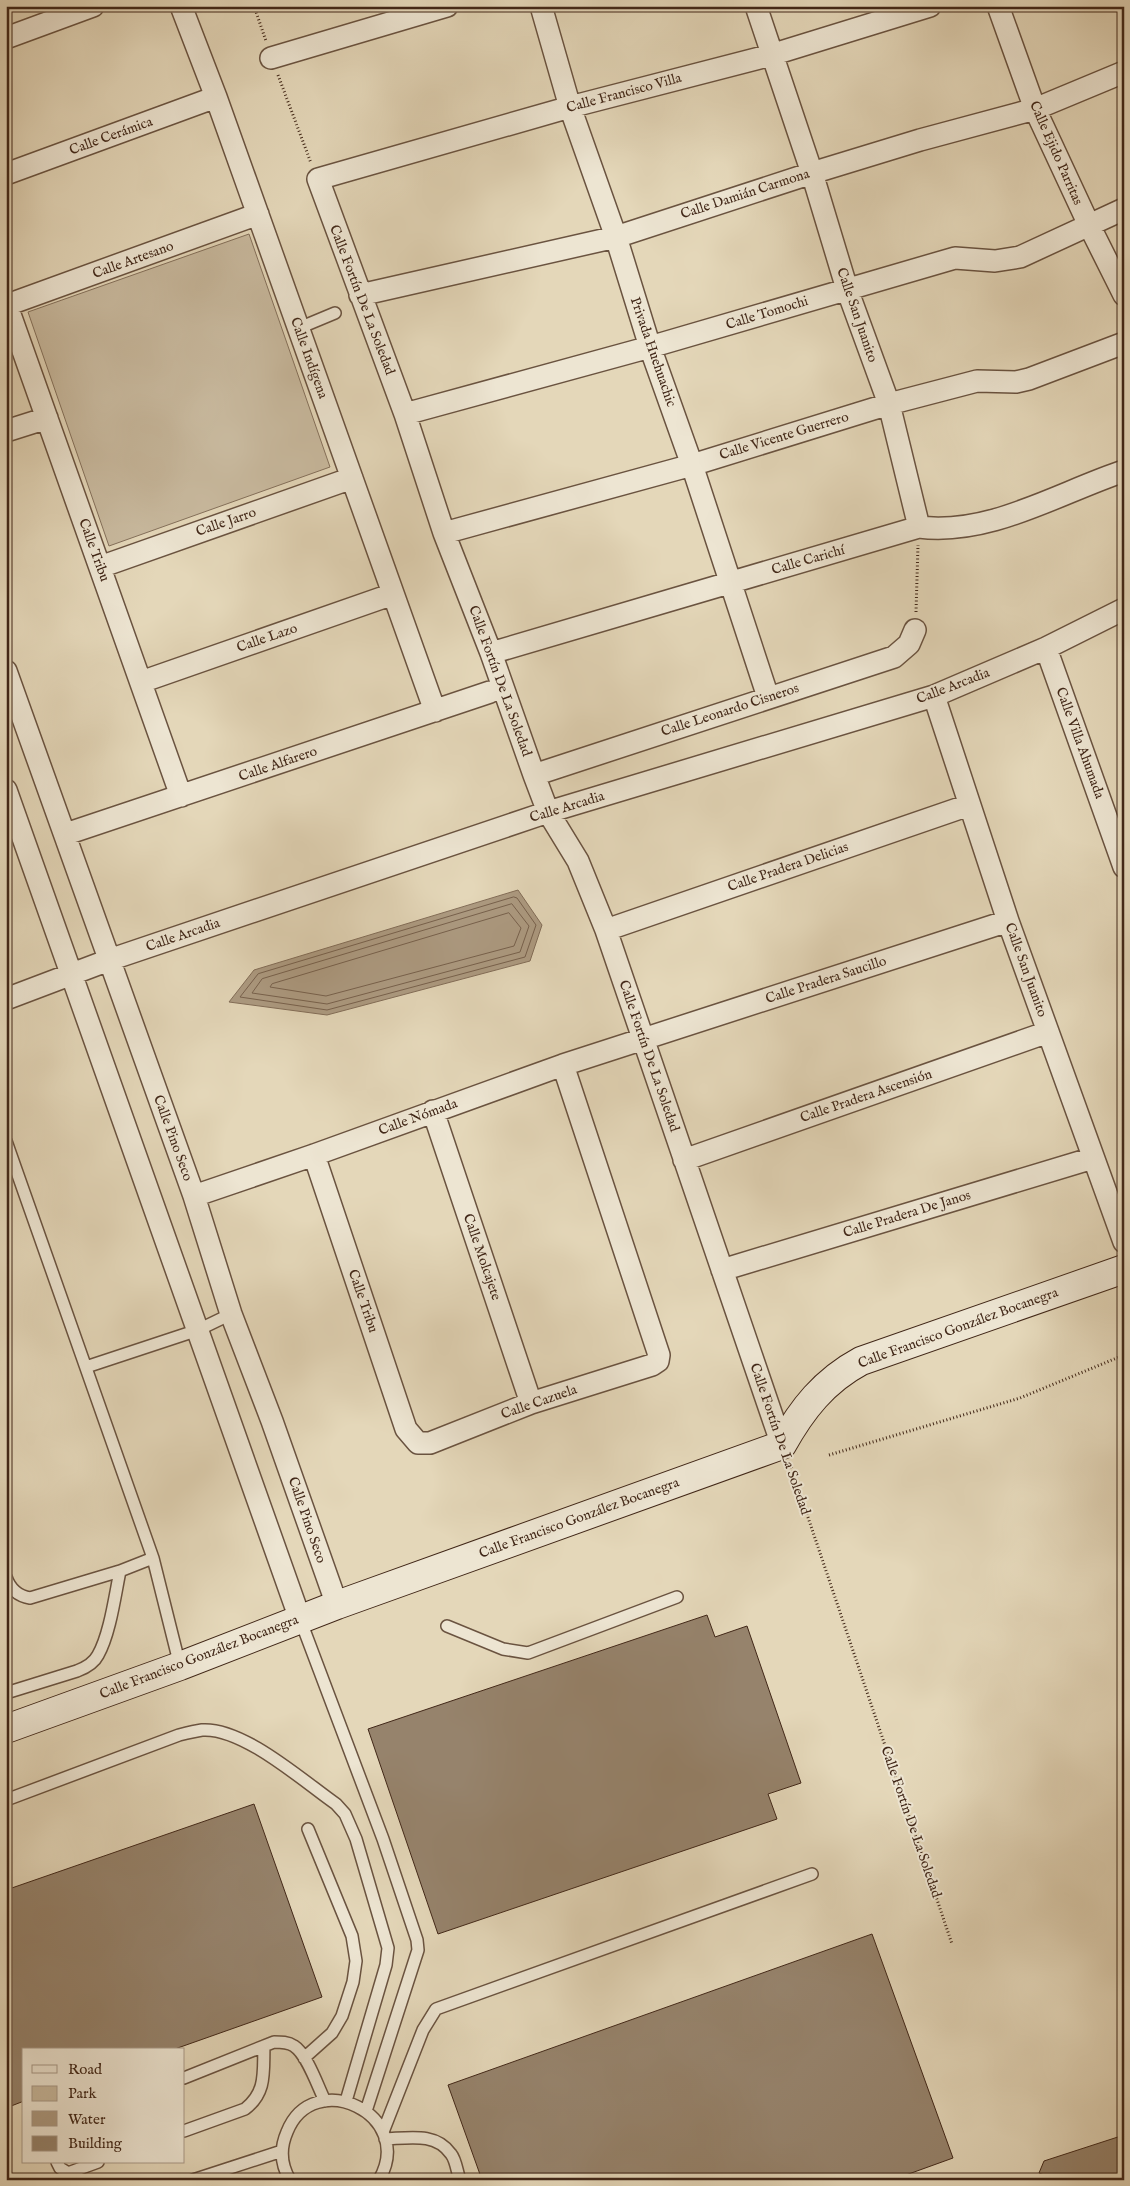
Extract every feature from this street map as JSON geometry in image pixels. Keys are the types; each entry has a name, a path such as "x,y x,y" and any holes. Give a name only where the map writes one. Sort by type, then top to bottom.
{"street":[{"path":"6,38 93,6"},
{"name":"Calle Indígena","path":"182,6 258,214 434,711"},
{"path":"271,58 447,6"},
{"name":"Privada Huehuachic","path":"541,6 570,107 616,237 650,347 692,465 768,698"},
{"name":"Calle San Juanito","path":"756,6 812,172 847,289 889,404 919,527"},
{"name":"Calle Francisco Villa","path":"318,179 570,107 771,55 930,6"},
{"name":"Calle Ejido Parritas","path":"998,6 1035,109 1124,295"},
{"name":"Calle Damián Carmona","path":"360,295 616,237 812,172 1035,109 1124,72"},
{"name":"Calle Cerámica","path":"6,174 216,97"},
{"name":"Calle Fortín De La Soledad","path":"318,179 405,414 444,533 491,654 548,812 578,861 606,930 782,1445"},
{"name":"Calle Tomochi","path":"405,414 650,347 955,258 995,261 1020,257 1124,209"},
{"name":"Calle Artesano","path":"7,304 258,214"},
{"name":"Calle Tribu","path":"7,304 182,796"},
{"name":"Calle Vicente Guerrero","path":"444,533 692,465 889,404 977,381 1016,382 1029,379 1124,343"},
{"path":"6,431 47,418"},
{"name":"Calle Carichí","path":"491,654 919,527 937,530 969,526 1015,513 1090,482 1124,471"},
{"name":"Calle Jarro","path":"100,567 352,478"},
{"name":"Calle Lazo","path":"141,682 393,594"},
{"name":"Calle Arcadia","path":"6,998 109,960 548,812 934,696 1046,648 1124,609"},
{"name":"Calle Leonardo Cisneros","path":"534,775 894,657 909,644 916,630"},
{"name":"Calle Villa Ahumada","path":"1046,648 1124,867"},
{"name":"Calle Pino Seco","path":"6,671 66,834 194,1196 231,1314 272,1421 337,1605"},
{"name":"Calle Alfarero","path":"66,834 490,692"},
{"name":"Calle San Juanito","path":"934,696 1008,921 1124,1242"},
{"path":"6,790 300,1619"},
{"name":"Calle Pradera Delicias","path":"606,930 969,805"},
{"name":"Calle Pradera Saucillo","path":"643,1038 1008,921"},
{"name":"Calle Pradera Ascensión","path":"684,1160 1048,1032"},
{"name":"Calle Nómada","path":"194,1196 643,1038"},
{"name":"Calle Cazuela","path":"418,1443 430,1443 531,1403 652,1365 659,1358 656,1342 563,1065"},
{"name":"Calle Molcajete","path":"433,1111 531,1403"},
{"name":"Calle Tribu","path":"314,1155 406,1429 418,1443"},
{"name":"Calle Pradera De Janos","path":"722,1270 1093,1158"},
{"name":"Calle Francisco González Bocanegra","path":"6,1729 180,1666 337,1605 782,1445 796,1421 823,1388 836,1376 861,1361 1124,1269"}],"lane":[{"path":"298,328 335,313"},
{"path":"6,1141 153,1558 180,1666"},
{"path":"86,1367 198,1330 231,1314"},
{"path":"6,1577 14,1591 21,1596 30,1598 120,1571 153,1558"},
{"path":"6,1694 85,1668 98,1656 111,1615 120,1571"},
{"path":"447,1626 503,1649 528,1653 677,1597"},
{"path":"300,1619 383,1839 417,1940 418,1950 366,2111"},
{"path":"6,1800 180,1735 203,1730 229,1734 258,1748 336,1804 345,1814 356,1839 388,1948 386,1965 346,2101"},
{"path":"304,2058 332,2033 342,2016 353,1982 356,1960 352,1936 308,1829"},
{"path":"379,2180 386,2162 384,2135 423,2030 436,2009 812,1874"},
{"path":"185,2078 274,2042 292,2044 300,2051 325,2101"},
{"path":"185,2131 245,2109 252,2104 262,2087 264,2046"},
{"path":"290,2180 283,2162 284,2140 294,2119 312,2105 325,2101 346,2101 366,2111 375,2119 384,2135"},
{"path":"384,2135 428,2138 439,2141 452,2155 460,2180"},
{"path":"193,2180 282,2151"},
{"path":"58,2164 60,2168 68,2173 93,2164"}],"path":[{"path":"254,6 271,58 318,179"},
{"path":"916,630 919,527"},
{"path":"829,1455 1020,1398 1124,1355"},
{"name":"Calle Fortín De La Soledad","path":"782,1445 952,1944"}],"green space":[{"path":"249,234 330,467 109,546 28,312"}],"water":[{"path":"518,890 542,925 530,961 327,1015 229,1002 254,970"}],"building":[{"path":"707,1615 715,1637 747,1626 801,1783 768,1794 777,1819 438,1934 368,1729"},
{"path":"254,1804 322,1997 178,2048 22,2048 22,2102 6,2108 6,1890"},
{"path":"872,1934 953,2158 892,2180 482,2180 448,2085"},
{"path":"1124,2135 1124,2180 1057,2180 1039,2173 1044,2161"}]}
